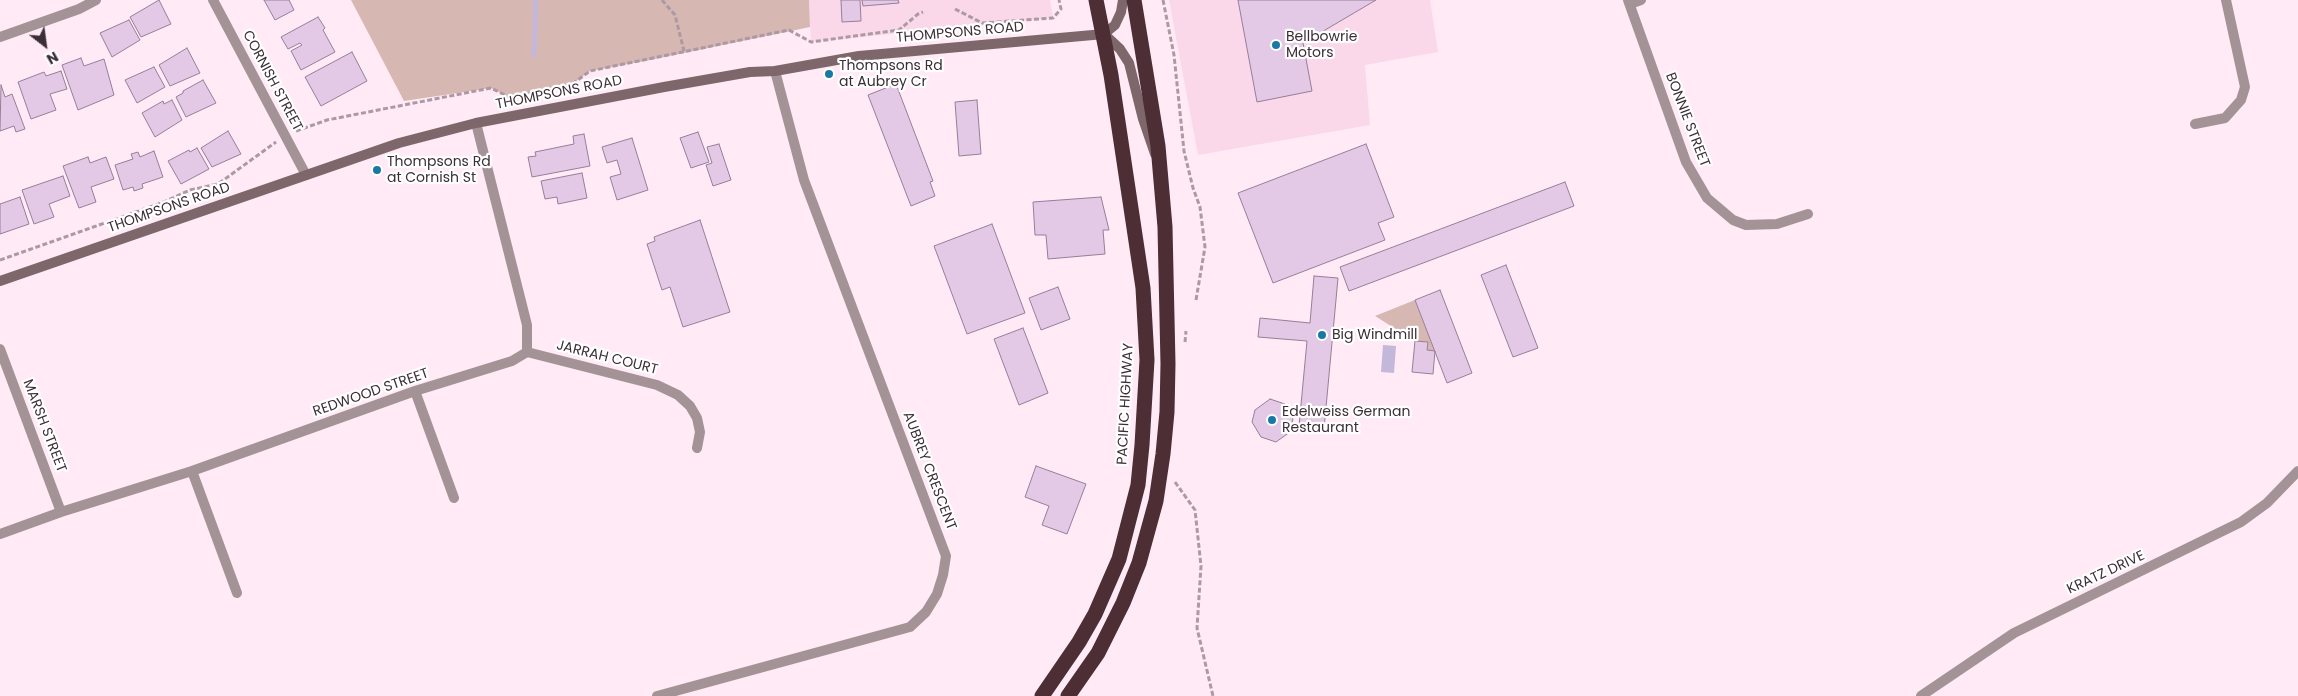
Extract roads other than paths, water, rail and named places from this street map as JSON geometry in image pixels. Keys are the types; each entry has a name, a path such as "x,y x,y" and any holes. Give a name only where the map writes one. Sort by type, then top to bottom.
{"highway":[{"name":"PACIFIC HIGHWAY","path":"1042,696 1079,642 1095,614 1119,558 1138,485 1142,445 1147,360 1143,288 1104,34 1096,0"},
{"path":"1068,696 1098,653 1123,603 1146,540 1160,480 1167,412 1168,306 1166,227 1160,168 1134,0"}],"street":[{"path":"0,37 79,9 96,0"},
{"name":"CORNISH STREET","path":"213,0 306,175"},
{"path":"1123,0 1115,25 1104,34 1120,49 1129,63 1143,119 1160,168"},
{"path":"1629,2 1641,0"},
{"path":"2195,124 2225,118 2241,100 2245,87 2226,0"},
{"name":"BONNIE STREET","path":"1629,2 1686,162 1706,198 1733,220 1746,225 1778,224 1808,214"},
{"name":"THOMPSONS ROAD","path":"0,281 399,144 476,123 664,87 750,72 775,71 859,56 1104,34"},
{"name":"AUBREY CRESCENT","path":"657,696 910,627 926,612 937,594 943,575 946,556 804,180 775,71"},
{"path":"476,123 527,325 527,352"},
{"name":"MARSH STREET","path":"0,349 61,512"},
{"name":"REDWOOD STREET","path":"0,534 61,512 192,471 415,391 512,361 527,352"},
{"name":"JARRAH COURT","path":"527,352 657,385 678,395 690,406 697,418 700,432 697,448"},
{"path":"415,391 454,498"},
{"path":"192,471 237,593"},
{"name":"KRATZ DRIVE","path":"1921,696 2014,633 2241,522 2267,503 2298,471"}],"waterway":[{"path":"534,55 536,0"}],"place":[{"name":"Bellbowrie Motors","path":"1276,45"},
{"name":"Thompsons Rd at Aubrey Cr","path":"829,74"},
{"name":"Thompsons Rd at Cornish St","path":"377,170"},
{"name":"Big Windmill","path":"1322,335"},
{"name":"Edelweiss German Restaurant","path":"1272,420"}]}
